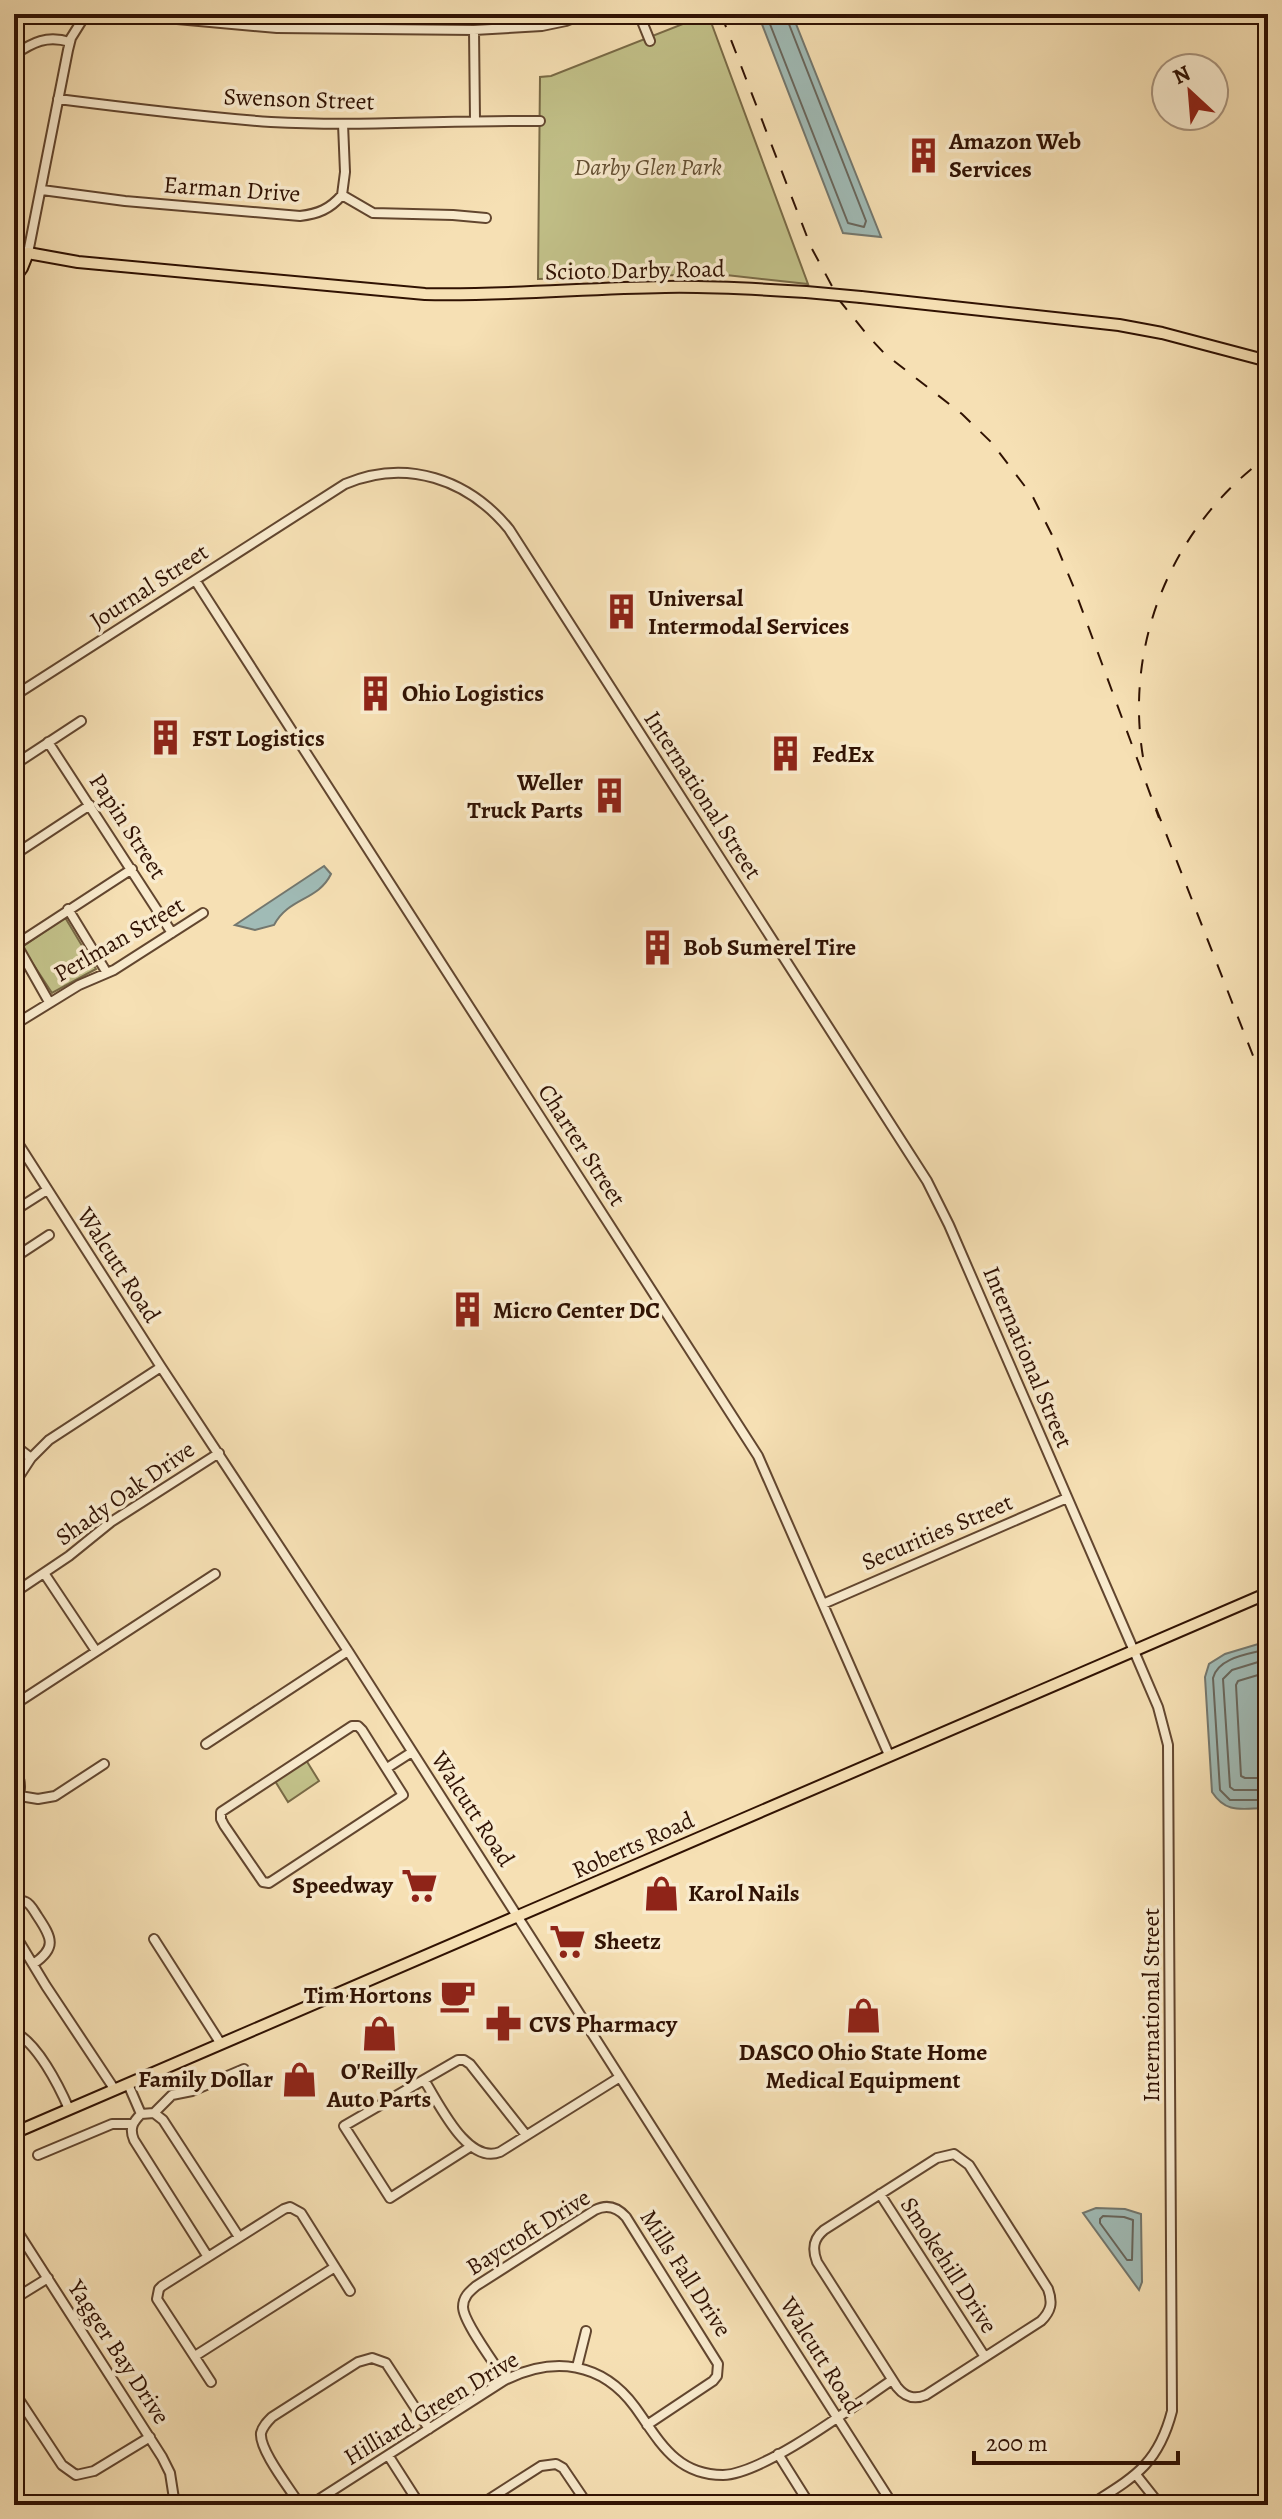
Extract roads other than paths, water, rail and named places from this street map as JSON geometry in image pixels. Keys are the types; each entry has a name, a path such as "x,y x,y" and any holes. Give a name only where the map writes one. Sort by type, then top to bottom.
{"main road":[{"path":"14,279 28,253"},
{"name":"Scioto Darby Road","path":"28,253 78,262 425,294 480,295 664,287 806,292 1119,325 1268,361"},
{"name":"Roberts Road","path":"14,2133 1268,1593"}],"street":[{"path":"14,250 28,253 70,42 86,14"},
{"path":"167,14 177,19 277,28 474,30 542,26 584,14"},
{"path":"639,14 650,41"},
{"path":"474,30 475,120"},
{"path":"14,55 48,38 70,42"},
{"name":"Swenson Street","path":"58,99 274,122 540,121"},
{"path":"343,124 345,172 342,195 373,213 486,218"},
{"name":"Earman Drive","path":"42,190 125,201 300,216 324,211 342,195"},
{"name":"International Street","path":"305,508 333,490 367,476 390,472 419,474 441,478 468,491 509,529 927,1181 949,1225 1163,1720 1170,1767 1173,2395 1168,2429 1159,2447 1137,2476 1090,2505"},
{"name":"Journal Street","path":"14,696 305,508"},
{"name":"Charter Street","path":"195,580 749,1443 765,1471 889,1755"},
{"path":"14,765 81,721"},
{"name":"Papin Street","path":"48,742 172,933"},
{"path":"14,855 90,805"},
{"path":"49,1002 15,942 132,869"},
{"path":"68,909 107,973"},
{"name":"Perlman Street","path":"14,1025 79,985 107,973 203,913"},
{"name":"Walcutt Road","path":"14,1137 348,1651 893,2505"},
{"path":"14,1211 47,1190"},
{"path":"14,1258 49,1235"},
{"path":"14,1484 31,1458 49,1440 161,1367"},
{"path":"14,1445 31,1458"},
{"name":"Shady Oak Drive","path":"14,1593 111,1522 219,1453"},
{"name":"Securities Street","path":"823,1604 1067,1498"},
{"path":"44,1573 96,1651"},
{"path":"14,1705 215,1574"},
{"path":"206,1744 348,1651"},
{"path":"352,1726 362,1730 387,1768 402,1790 402,1797 269,1883 257,1878 220,1815 225,1808 352,1726"},
{"path":"387,1768 412,1752"},
{"path":"20,1796 38,1799 55,1796 104,1764"},
{"path":"14,1766 20,1796 14,1808"},
{"path":"14,1904 22,1901 28,1903 51,1937 51,1944 33,1964"},
{"path":"14,1933 115,2090"},
{"path":"154,1939 221,2044"},
{"path":"14,2032 33,2047 69,2109"},
{"path":"470,2147 390,2198 344,2126 458,2060 464,2060 526,2135"},
{"path":"208,2257 134,2140 132,2124 141,2114 154,2113 172,2095 192,2091 244,2069"},
{"path":"424,2080 470,2147 491,2155 620,2077"},
{"path":"128,2084 141,2114"},
{"path":"154,2113 163,2120 239,2237"},
{"path":"38,2155 112,2124 132,2124"},
{"path":"954,2154 969,2165 1051,2298 1051,2307 1041,2321 926,2395 904,2395 892,2380 814,2253 817,2236 880,2194 937,2158 954,2154"},
{"name":"Smokehill Drive","path":"880,2194 985,2357"},
{"path":"211,2382 157,2299 162,2286 290,2207 301,2213 350,2291"},
{"name":"Baycroft Drive","path":"505,2380 467,2319 463,2308 466,2296 476,2286 595,2210 613,2207"},
{"name":"Mills Fall Drive","path":"613,2207 626,2217 719,2370 713,2381 647,2425"},
{"name":"Yagger Bay Drive","path":"14,2226 150,2437 170,2473 175,2505"},
{"path":"195,2356 335,2267"},
{"path":"14,2299 48,2278"},
{"path":"577,2367 586,2331"},
{"path":"300,2505 265,2449 261,2433 272,2417 358,2362 372,2358 386,2363 429,2429"},
{"name":"Hilliard Green Drive","path":"310,2505 505,2380 540,2366 577,2367 612,2383 624,2394 669,2454 684,2465 723,2475 761,2465 892,2380"},
{"path":"14,2392 62,2465 76,2475 94,2471 150,2437"},
{"path":"778,2454 810,2505"},
{"path":"388,2455 420,2505"},
{"path":"480,2505 548,2464 563,2468 588,2505"},
{"path":"1137,2476 1160,2505"}],"water":[{"path":"758,14 792,14 881,237 843,233"},
{"path":"324,866 331,874 325,883 287,909 274,925 255,930 235,925"},
{"path":"1268,1641 1268,1808 1236,1809 1224,1804 1212,1792 1205,1677 1209,1664 1225,1654"},
{"path":"1096,2208 1125,2209 1141,2214 1142,2282 1139,2290 1083,2213"}],"railway":[{"path":"721,14 811,247 840,301 885,354 962,414 992,443 1033,497 1074,588 1159,818"},
{"path":"1143,757 1139,714 1141,671 1149,629 1163,589 1182,551 1206,516 1235,484 1268,456"},
{"path":"1156,808 1268,1094"}],"place":[{"name":"Amazon Web Services","path":"923,155"},
{"name":"Universal Intermodal Services","path":"622,612"},
{"name":"Ohio Logistics","path":"376,693"},
{"name":"FST Logistics","path":"166,738"},
{"name":"FedEx","path":"786,754"},
{"name":"Weller Truck Parts","path":"609,796"},
{"name":"Bob Sumerel Tire","path":"657,947"},
{"name":"Micro Center DC","path":"467,1310"},
{"name":"Speedway","path":"419,1885"},
{"name":"Karol Nails","path":"662,1893"},
{"name":"Sheetz","path":"568,1941"},
{"name":"Tim Hortons","path":"458,1995"},
{"name":"DASCO Ohio State Home Medical Equipment","path":"863,2015"},
{"name":"CVS Pharmacy","path":"503,2024"},
{"name":"O'Reilly Auto Parts","path":"379,2034"},
{"name":"Family Dollar","path":"299,2079"}],"park label":[{"name":"Darby Glen Park","path":"648,167"}]}
